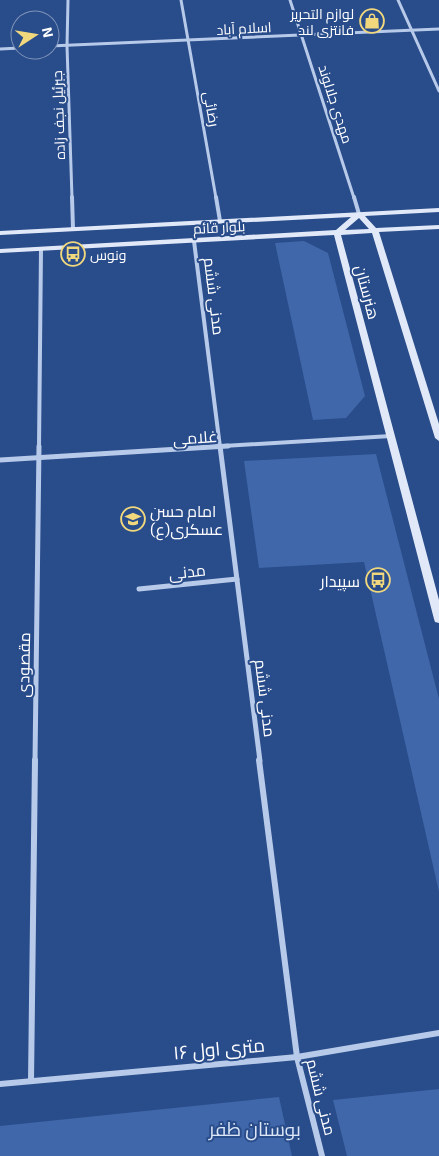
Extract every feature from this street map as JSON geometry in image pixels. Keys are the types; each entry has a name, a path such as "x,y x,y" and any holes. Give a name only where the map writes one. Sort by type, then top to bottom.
{"main road":[{"name":"بلوار قائم","path":"0,233 439,210"},
{"name":"هنرستان","path":"360,214 375,231 439,438"},
{"path":"337,233 360,214"},
{"name":"بلوار قائم","path":"0,251 439,227"},
{"name":"هنرستان","path":"337,233 439,619"}],"street":[{"name":"جبرئیل نجف زاده","path":"68,0 67,46 74,229"},
{"name":"رضائی","path":"181,0 220,221"},
{"name":"مهدی جلالوند","path":"290,0 360,214"},
{"path":"398,0 439,91"},
{"name":"اسلام آباد","path":"60,46 439,29"},
{"name":"مدنی ششم","path":"194,240 297,1057 322,1156"},
{"name":"مقصودی","path":"31,1081 41,249"},
{"name":"غلامی","path":"0,460 220,448 391,436"},
{"name":"مدنی","path":"139,589 237,579"},
{"name":"۱۶ متری اول","path":"0,1084 297,1057 439,1033"}],"green space":[{"path":"304,241 328,253 365,396 346,418 313,420 275,243"},
{"path":"376,454 439,699 439,892 364,562 259,568 244,461"},
{"path":"439,1089 439,1156 347,1156 333,1100"},
{"name":"بوستان ظفر","path":"279,1097 292,1156 0,1156 0,1126"}],"place":[{"name":"لوازم التحریر فانتزی لند","path":"372,21"},
{"name":"ونوس","path":"73,254"},
{"name":"امام حسن عسکری(ع)","path":"133,519"},
{"name":"سپیدار","path":"378,580"}]}
